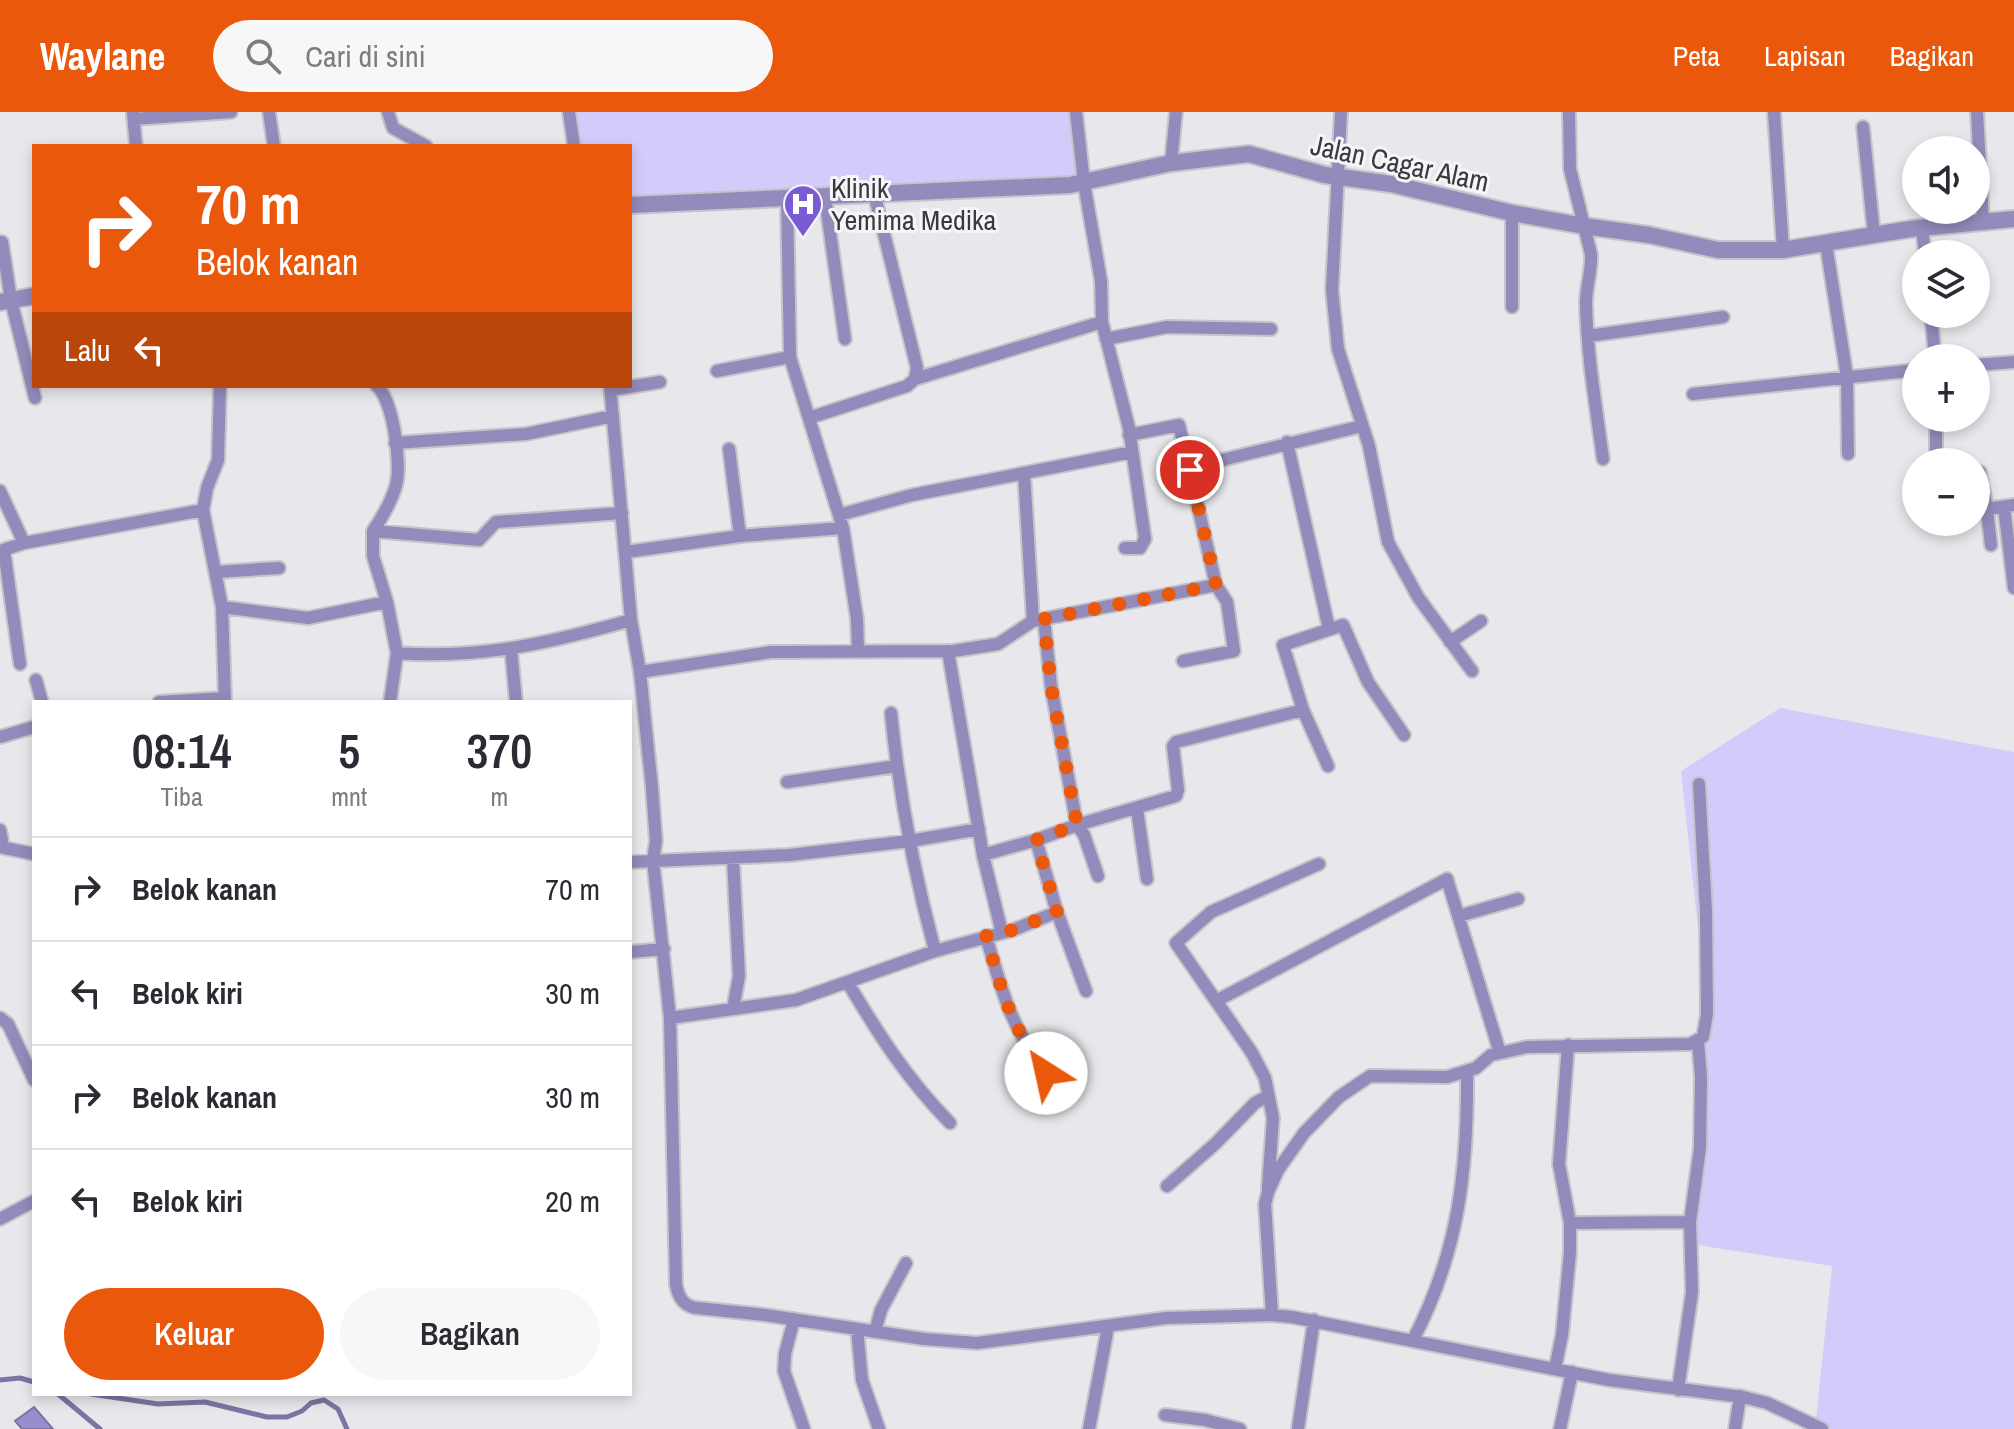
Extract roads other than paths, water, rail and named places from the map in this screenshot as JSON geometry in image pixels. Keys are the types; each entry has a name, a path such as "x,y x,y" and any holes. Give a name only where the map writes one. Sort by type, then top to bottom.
{"street":[{"path":"136,144 133,116 231,112"},
{"path":"269,112 274,144"},
{"path":"388,112 393,128 422,144"},
{"path":"569,112 574,144"},
{"path":"1076,112 1084,183 1101,281 1102,322 1129,435 1145,539 1140,548 1125,548"},
{"path":"1171,163 1176,112"},
{"path":"1341,112 1332,290 1338,349 1371,453 1388,542 1418,597 1472,671"},
{"path":"1569,112 1570,169 1592,267 1586,303 1603,459"},
{"path":"1774,112 1783,250"},
{"path":"1977,112 1978,136"},
{"path":"1863,127 1874,235"},
{"name":"Jalan Cagar Alam","path":"632,205 1084,183 1171,163 1249,154 1338,177 1391,184 1512,213 1649,235 1718,250 1783,250 1963,224"},
{"path":"874,193 917,368 915,379"},
{"path":"825,197 845,339"},
{"path":"787,199 790,357 841,521 857,619 858,650"},
{"path":"1512,213 1512,307"},
{"name":"Jalan Cagar Alam","path":"1990,221 2014,219"},
{"path":"1922,228 1923,240"},
{"path":"2,242 5,301 35,398"},
{"path":"1826,244 1847,377 1848,454"},
{"path":"5,301 32,296"},
{"path":"1588,336 1723,317"},
{"path":"809,418 907,386 915,379 1102,322"},
{"path":"1106,339 1167,327 1271,329"},
{"path":"717,371 790,357"},
{"path":"1990,364 2014,362"},
{"path":"1693,394 1902,371"},
{"path":"632,385 660,382"},
{"path":"220,388 218,460 207,488 203,510 222,607 225,700"},
{"path":"378,388 388,403 398,459 397,483 373,531 373,556 387,602 397,653 390,700"},
{"path":"610,388 631,620 640,672 656,841 653,860 670,1018 676,1284 679,1296 690,1307 977,1343 1166,1318 1272,1315 1314,1320 1572,1372 1678,1390 1740,1396 1767,1403 1822,1429"},
{"path":"395,443 526,434 613,416"},
{"path":"1129,435 1179,425 1216,585 1227,602 1234,651 1183,661"},
{"path":"1189,468 1362,426"},
{"path":"1287,442 1329,629"},
{"path":"729,449 740,536"},
{"path":"626,552 841,521 912,495 1132,452"},
{"path":"1990,470 1994,470"},
{"path":"1024,473 1039,620 1051,686 1077,825 1084,835 1098,876"},
{"path":"0,491 24,543"},
{"path":"2009,506 2014,588"},
{"path":"20,664 2,551 24,543 203,510"},
{"path":"373,531 475,540 483,538 496,522 622,513"},
{"path":"1990,536 1991,545"},
{"path":"215,572 279,568"},
{"path":"640,672 771,652 948,651 998,644 1039,620 1216,585"},
{"path":"222,607 308,618 387,602"},
{"path":"397,653 441,656 511,649 631,620"},
{"path":"1450,642 1481,621"},
{"path":"1328,766 1303,710 1282,646 1344,626 1368,682 1404,735"},
{"path":"511,649 516,700"},
{"path":"948,651 983,855 1002,933"},
{"path":"36,680 41,700"},
{"path":"983,855 1178,794 1173,746 1176,742 1303,710"},
{"path":"891,713 910,841 935,951"},
{"path":"0,737 32,728"},
{"path":"787,782 897,766"},
{"path":"1268,1192 1278,1170 1304,1133 1339,1097 1363,1078 1387,1074 1447,1077 1467,1071 1491,1055 1527,1047 1678,1045 1698,1042 1705,1034 1707,1014 1706,911 1699,784"},
{"path":"1137,809 1147,879"},
{"path":"632,862 733,858 910,841 979,829"},
{"path":"0,830 0,846 32,854"},
{"path":"1036,840 1057,912 1086,991"},
{"path":"733,858 739,976 733,1009"},
{"path":"1272,1315 1265,1204 1273,1118 1265,1078 1252,1053 1176,943 1211,912 1319,864"},
{"path":"1216,1001 1447,879 1500,1053"},
{"path":"1459,916 1518,899"},
{"path":"670,1018 782,1004 935,951 1002,933 1057,912"},
{"path":"986,936 999,988 1011,1018 1046,1073"},
{"path":"632,952 664,949"},
{"path":"848,983 888,1050 923,1095 950,1123"},
{"path":"0,1018 8,1024 32,1076"},
{"path":"1678,1390 1692,1292 1690,1222 1700,1148 1698,1042"},
{"path":"1555,1369 1565,1306 1570,1223 1559,1164 1568,1045"},
{"path":"1413,1340 1440,1283 1453,1238 1468,1125 1467,1071"},
{"path":"1167,1186 1255,1103 1268,1096"},
{"path":"0,1219 32,1202"},
{"path":"1570,1223 1690,1222"},
{"path":"875,1332 881,1310 906,1263"},
{"path":"794,1319 784,1371 804,1429"},
{"path":"1298,1429 1314,1320"},
{"path":"1089,1429 1108,1327"},
{"path":"857,1329 860,1372 877,1429"},
{"path":"1560,1429 1572,1372"},
{"path":"1735,1429 1740,1396"},
{"path":"1165,1415 1205,1420 1240,1429"}],"waterway":[{"path":"0,1380 20,1378 32,1381"},
{"path":"60,1396 100,1429"},
{"path":"104,1396 158,1404 205,1402 267,1417 287,1417 311,1403 324,1400 338,1409 347,1429"}],"place":[{"name":"Klinik Yemima Medika","path":"803,238"}]}
